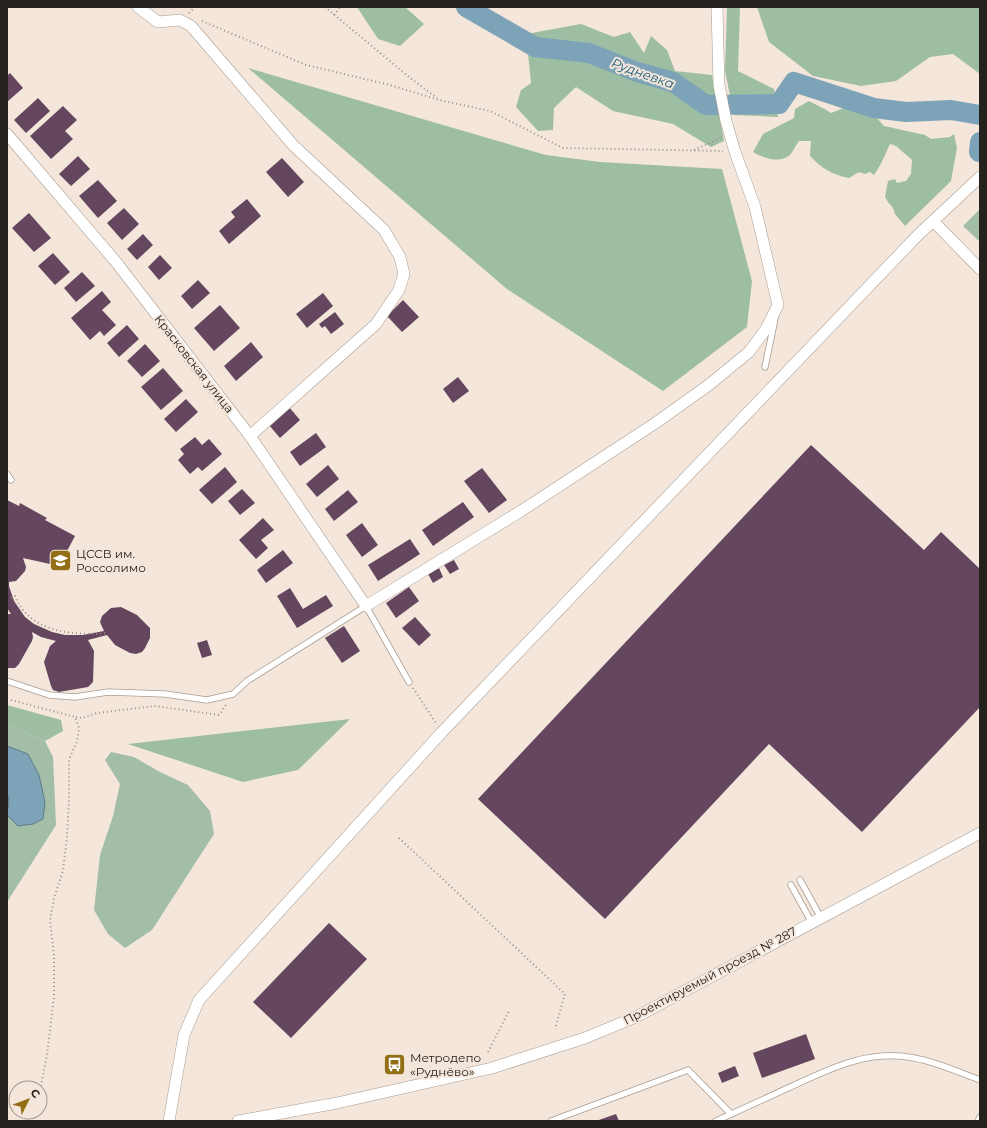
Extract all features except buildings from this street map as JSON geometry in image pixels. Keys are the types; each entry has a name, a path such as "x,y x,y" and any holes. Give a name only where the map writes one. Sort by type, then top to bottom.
{"street":[{"path":"138,7 158,22 180,20 191,26 293,145 384,230 400,257 404,274 399,290 376,324 250,436"},
{"path":"366,606 521,511 657,422 710,384 749,352 766,329 778,304 754,207 726,121 719,85 717,7"},
{"name":"Красковская улица","path":"7,134 116,262 250,436 366,606"},
{"path":"169,1121 184,1035 199,1000 442,732 824,333 933,221 980,177"},
{"path":"933,221 980,268"},
{"name":"Проектируемый проезд № 287","path":"238,1121 337,1103 492,1068 585,1038 636,1017 980,833"}],"lane":[{"path":"765,367 778,304"},
{"path":"7,474 11,480"},
{"path":"7,681 49,695 75,697 108,692 165,694 207,700 233,694 247,681 366,606 409,682"},
{"path":"800,880 816,920"},
{"path":"792,885 816,920"},
{"path":"716,1121 836,1066 866,1057 890,1056 913,1058 940,1064 980,1080"},
{"path":"551,1121 688,1070 731,1114"},
{"path":"978,1121 980,1117"}],"path":[{"path":"325,7 439,100"},
{"path":"334,15 340,7"},
{"path":"180,20 204,21 306,66 390,85 439,100 490,111 563,148 735,152"},
{"path":"692,151 730,134"},
{"path":"7,598 15,596 20,605 32,618 53,629 83,634 106,633"},
{"path":"409,682 436,724"},
{"path":"7,700 82,718 96,713 155,706 219,715 233,694"},
{"path":"42,1080 47,1055 54,997 54,956 50,921 54,898 62,871 67,837 69,759 77,742 79,728 74,717"},
{"path":"399,838 565,994 555,1029"},
{"path":"488,1052 509,1011"}],"green space":[{"path":"357,7 405,7 424,24 400,46 378,39"},
{"path":"727,7 740,7 738,71 774,89 778,117 734,115 725,71"},
{"path":"757,7 980,7 980,74 953,54 930,57 896,81 861,86 813,76 769,42"},
{"path":"581,24 614,37 630,32 644,53 651,36 667,50 675,71 712,75 724,141 711,147 673,124 613,111 576,87 554,108 553,130 538,131 516,107 521,90 531,83 526,34"},
{"path":"248,68 546,155 600,162 722,169 752,281 747,327 663,391 507,289"},
{"path":"809,101 831,113 846,107 852,111 876,117 884,126 925,135 931,139 950,137 954,134 957,148 951,181 905,226 895,214 893,208 885,197 888,181 895,179 897,183 906,181 911,174 912,160 896,146 890,144 874,175 870,172 865,174 859,172 849,178 833,173 814,160 810,156 811,141 799,141 790,155 786,158 777,160 766,158 753,152 763,134 794,118 795,109"},
{"path":"980,209 980,242 963,226"},
{"path":"7,705 61,720 63,731 45,741 7,725"},
{"path":"350,719 298,770 243,782 128,744"},
{"path":"7,725 45,741 53,757 56,825 7,902"},
{"path":"111,752 134,757 160,772 188,785 210,811 214,834 152,930 125,948 108,934 94,910 100,855 113,816 120,784 105,760"}],"water":[{"path":"7,746 28,754 39,775 45,802 43,819 33,824 18,826 7,815 9,800 7,793"}],"waterway":[{"name":"Рудневка","path":"466,7 535,47 589,53 637,72 673,82 706,105 779,104 794,82 874,108 906,112 951,110 980,115"},
{"name":"Рудневка","path":"979,152 980,142"}],"place":[{"name":"ЦССВ им. Россолимо","path":"61,561"},
{"name":"Метродепо «Руднёво»","path":"394,1065"}]}
